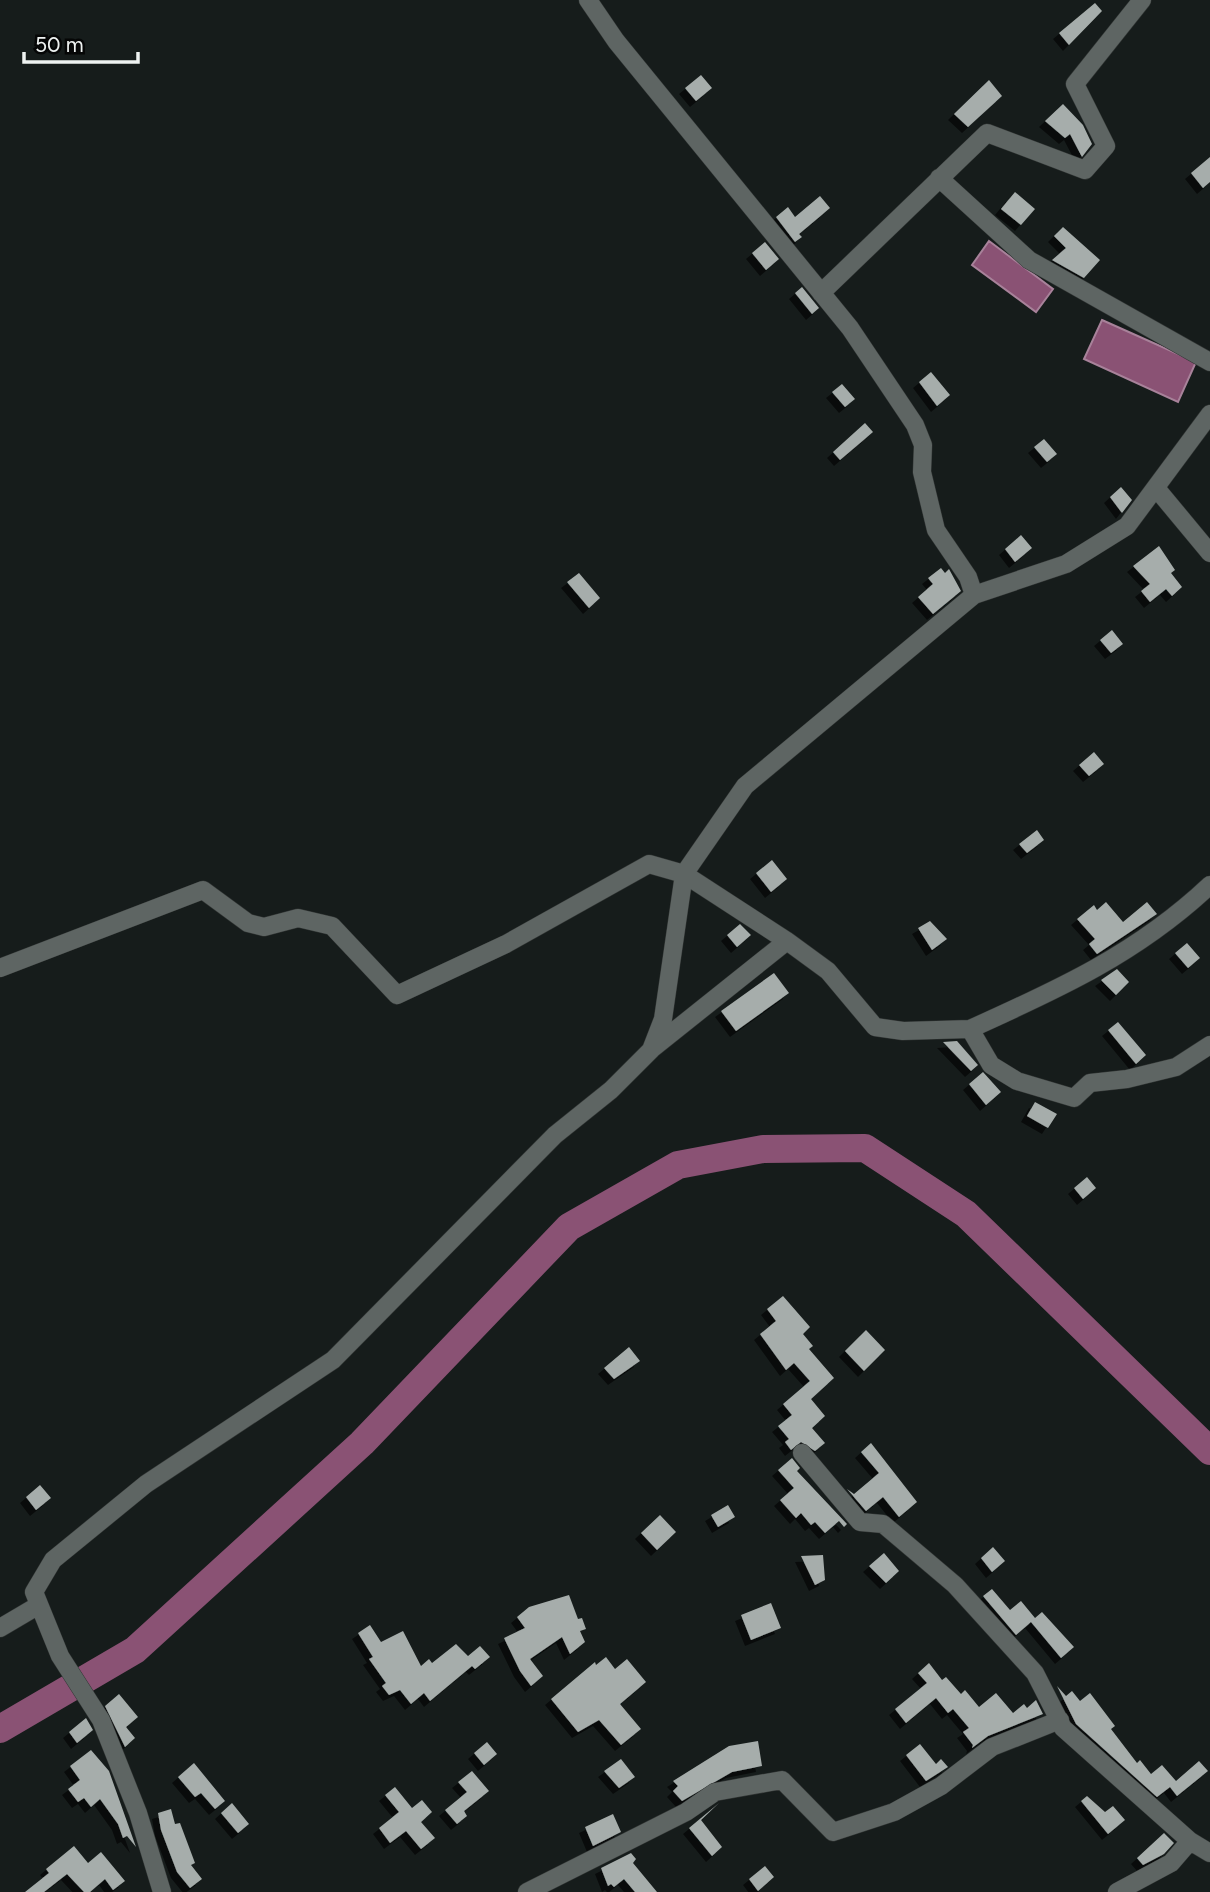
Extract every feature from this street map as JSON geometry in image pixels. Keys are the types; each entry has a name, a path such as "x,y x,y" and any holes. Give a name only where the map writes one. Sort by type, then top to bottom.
{"street":[{"path":"588,0 632,61 850,328 915,425 923,445 922,472 936,530 968,577 974,595"},
{"path":"821,293 987,133 1085,170 1106,146 1074,84 1142,0"},
{"path":"939,178 1029,260 1210,362"},
{"path":"651,1050 665,1007 684,874 745,786 974,595 1066,564 1127,526 1210,414"},
{"path":"1156,488 1210,553"},
{"path":"0,968 204,890 248,923 264,927 298,918 332,926 397,995 506,944 649,864 684,874 787,941 828,971 875,1027 903,1031 970,1029 1110,962 1178,915 1210,885"},
{"path":"157,1891 138,1813 101,1720 60,1656 34,1592 53,1560 187,1455 333,1360 555,1135 611,1090 651,1050 787,941"},
{"path":"970,1029 991,1065 1017,1081 1073,1098 1090,1083 1127,1079 1176,1067 1210,1045"},
{"path":"802,1453 860,1522 883,1524 955,1585 1035,1673 1063,1728 1189,1841 1210,1853"},
{"path":"0,1628 39,1605"},
{"path":"527,1892 686,1812 715,1792 782,1780 833,1832 894,1812 941,1786 992,1748 1060,1720"},
{"path":"1117,1892 1171,1863 1189,1841"}],"shaded area":[{"path":"989,241 1053,289 1036,312 972,265"},
{"path":"1102,320 1196,362 1178,402 1084,359"}],"building":[{"path":"1095,3 1102,11 1069,45 1059,33"},
{"path":"701,75 712,88 696,101 685,88"},
{"path":"989,80 1002,96 968,127 954,114"},
{"path":"1063,104 1083,125 1092,144 1082,157 1070,134 1065,138 1045,121"},
{"path":"1210,157 1210,182 1203,188 1191,173"},
{"path":"1015,192 1035,209 1021,225 1001,209"},
{"path":"820,196 830,208 799,234 802,237 795,242 776,217 788,207 795,217"},
{"path":"1063,227 1100,260 1084,278 1052,260 1066,248 1054,236"},
{"path":"765,242 779,259 766,270 752,253"},
{"path":"802,287 819,308 812,314 795,293"},
{"path":"931,372 950,395 937,406 919,382"},
{"path":"842,384 855,399 845,407 832,392"},
{"path":"865,423 873,432 840,460 833,452"},
{"path":"1044,439 1057,454 1047,462 1034,447"},
{"path":"1121,487 1132,500 1122,513 1110,497"},
{"path":"1021,535 1032,548 1015,562 1005,549"},
{"path":"1159,546 1175,570 1171,573 1182,587 1172,596 1166,589 1150,602 1141,591 1150,584 1133,566"},
{"path":"941,568 945,573 949,569 961,591 933,614 918,597 933,584 928,578"},
{"path":"579,573 600,598 589,608 567,582"},
{"path":"1112,630 1123,644 1111,653 1100,640"},
{"path":"1094,752 1104,764 1089,776 1079,765"},
{"path":"1037,830 1044,840 1027,853 1019,844"},
{"path":"772,860 787,879 771,892 756,873"},
{"path":"1106,902 1123,922 1147,902 1157,914 1097,954 1089,944 1095,939 1077,919 1094,905 1097,910"},
{"path":"930,921 947,939 932,950 918,928"},
{"path":"740,924 751,935 737,947 727,935"},
{"path":"1187,943 1200,958 1188,968 1175,953"},
{"path":"1117,969 1129,982 1116,995 1101,980"},
{"path":"774,973 789,993 736,1031 721,1011"},
{"path":"1118,1022 1146,1055 1136,1064 1108,1030"},
{"path":"957,1041 978,1065 971,1071 943,1042"},
{"path":"983,1072 1001,1092 986,1105 969,1084"},
{"path":"1035,1102 1057,1114 1048,1128 1027,1116"},
{"path":"1087,1177 1096,1188 1083,1199 1074,1188"},
{"path":"783,1296 810,1327 803,1334 813,1346 809,1349 834,1378 811,1399 825,1416 812,1428 825,1443 815,1451 801,1442 791,1450 785,1442 789,1439 778,1426 792,1415 783,1404 810,1381 794,1363 786,1370 760,1334 776,1321 767,1309"},
{"path":"866,1330 885,1350 864,1371 845,1351"},
{"path":"629,1347 640,1361 614,1379 604,1368"},
{"path":"871,1443 917,1502 899,1517 883,1497 866,1511 847,1489 854,1494 879,1473 861,1452"},
{"path":"792,1458 800,1468 797,1471 847,1524 844,1527 839,1521 825,1533 815,1522 811,1525 801,1513 796,1518 780,1500 794,1488 778,1470"},
{"path":"40,1485 51,1498 36,1510 26,1497"},
{"path":"728,1505 735,1517 718,1527 711,1515"},
{"path":"660,1515 676,1532 657,1550 641,1533"},
{"path":"993,1547 1005,1561 992,1572 981,1558"},
{"path":"884,1553 899,1571 886,1583 869,1566"},
{"path":"823,1555 825,1580 815,1585 801,1556"},
{"path":"992,1589 1010,1610 1021,1601 1035,1618 1042,1612 1074,1647 1061,1658 1031,1622 1016,1635 983,1596"},
{"path":"569,1595 578,1619 582,1618 586,1629 580,1631 585,1642 570,1654 562,1637 530,1659 543,1676 531,1686 520,1671 504,1638 525,1628 517,1617 529,1607"},
{"path":"771,1603 781,1628 751,1640 741,1615"},
{"path":"370,1625 381,1642 403,1631 421,1666 429,1659 432,1663 456,1644 468,1656 480,1646 490,1657 475,1669 472,1666 430,1701 424,1693 411,1704 400,1690 389,1695 382,1686 386,1683 369,1659 373,1657 358,1633"},
{"path":"606,1657 615,1669 627,1659 646,1682 620,1704 641,1729 621,1745 599,1720 578,1732 551,1699 595,1662 596,1665"},
{"path":"929,1663 942,1680 946,1677 961,1694 965,1690 979,1707 996,1693 1013,1713 1024,1704 1027,1708 1036,1700 1043,1714 988,1736 972,1748 973,1745 963,1732 969,1728 953,1709 948,1713 936,1698 906,1723 895,1709 927,1683 918,1673"},
{"path":"1057,1686 1066,1696 1072,1691 1080,1701 1090,1693 1115,1726 1111,1729 1137,1763 1140,1760 1151,1774 1162,1765 1176,1781 1199,1761 1208,1771 1177,1796 1170,1787 1157,1797 1076,1724"},
{"path":"119,1694 138,1717 126,1727 135,1738 125,1747 105,1706"},
{"path":"86,1718 93,1730 77,1743 69,1732"},
{"path":"758,1741 762,1766 732,1772 682,1801 673,1791 678,1786 673,1781 729,1746"},
{"path":"487,1742 497,1754 484,1765 474,1753"},
{"path":"920,1744 936,1764 941,1759 948,1767 926,1781 906,1755"},
{"path":"91,1750 109,1771 136,1847 127,1836 123,1838 118,1824 100,1799 91,1807 84,1798 78,1802 68,1789 80,1780 70,1766"},
{"path":"621,1759 635,1777 619,1788 604,1771"},
{"path":"194,1763 225,1801 215,1809 201,1793 195,1797 178,1777"},
{"path":"472,1771 489,1791 464,1811 467,1816 457,1824 445,1810 467,1792 458,1782"},
{"path":"395,1787 412,1808 422,1800 432,1812 421,1822 435,1838 421,1849 406,1831 390,1843 379,1828 399,1812 385,1795"},
{"path":"1087,1796 1105,1812 1113,1806 1125,1820 1108,1834 1081,1801"},
{"path":"232,1803 249,1824 238,1833 221,1813"},
{"path":"719,1803 701,1820 722,1847 712,1856 689,1828"},
{"path":"171,1809 175,1824 180,1823 195,1863 191,1865 202,1879 190,1888 177,1872 161,1830 158,1813"},
{"path":"613,1814 621,1832 593,1846 585,1827"},
{"path":"1164,1833 1174,1843 1164,1854 1143,1865 1137,1858"},
{"path":"74,1846 88,1863 101,1852 125,1881 113,1890 105,1879 90,1892 84,1892 67,1874 44,1892 25,1892 49,1873 46,1869"},
{"path":"631,1853 636,1859 633,1863 657,1892 635,1892 624,1879 614,1887 611,1884 608,1886 601,1868"},
{"path":"765,1866 774,1877 758,1891 749,1879"}],"waterway":[{"path":"0,1729 135,1650 362,1443 569,1227 678,1165 763,1149 865,1148 966,1214 1210,1451"}]}
